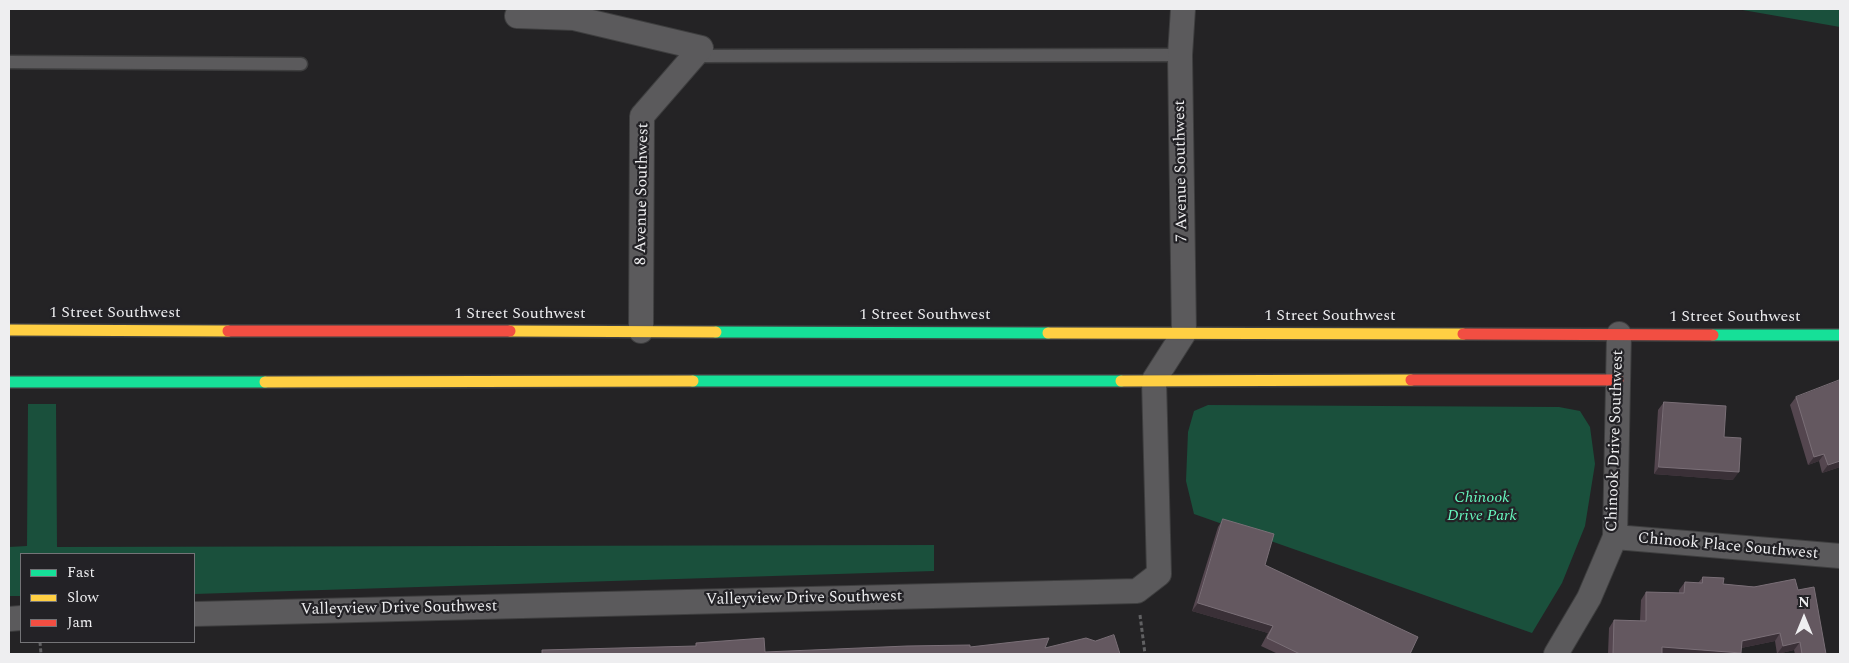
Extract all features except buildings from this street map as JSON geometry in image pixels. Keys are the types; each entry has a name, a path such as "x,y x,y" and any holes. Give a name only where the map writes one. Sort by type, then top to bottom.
{"street":[{"name":"7 Avenue Southwest","path":"1183,9 1180,55 1184,333"},
{"path":"517,16 574,18 701,48 694,56"},
{"name":"8 Avenue Southwest","path":"641,331 642,116 694,56"},
{"name":"1 Street Southwest","path":"9,330 1840,335"},
{"path":"1137,591 1159,574 1154,380 1184,333"},
{"name":"Chinook Drive Southwest","path":"1556,654 1589,598 1615,537 1619,334"},
{"path":"9,382 1618,380"},
{"name":"Chinook Place Southwest","path":"1615,537 1840,556"},
{"name":"Valleyview Drive Southwest","path":"195,614 1137,591"}],"lane":[{"path":"694,56 1180,55"},
{"path":"9,62 301,64"}],"path":[{"path":"1137,591 1145,654"}],"green space":[{"path":"1737,9 1840,9 1840,27"},
{"path":"28,404 56,404 57,547 934,545 934,571 195,594 195,553 20,553 20,596 9,596 9,547 27,546"},
{"name":"Chinook Drive Park","path":"1208,405 1559,407 1580,411 1590,427 1595,464 1585,526 1562,583 1532,633 1194,514 1186,481 1188,432 1194,411"}],"traffic: fast":[{"path":"716,332 1048,333"},
{"path":"1713,335 1840,335"},
{"path":"693,381 1121,381"},
{"path":"9,382 265,382"}],"traffic: slow":[{"path":"9,330 228,331"},
{"path":"510,331 716,332"},
{"path":"1048,333 1463,334"},
{"path":"1121,381 1411,380"},
{"path":"265,382 693,381"}],"traffic: jam":[{"path":"228,331 510,331"},
{"path":"1463,334 1713,335"},
{"path":"1411,380 1618,380"}]}
